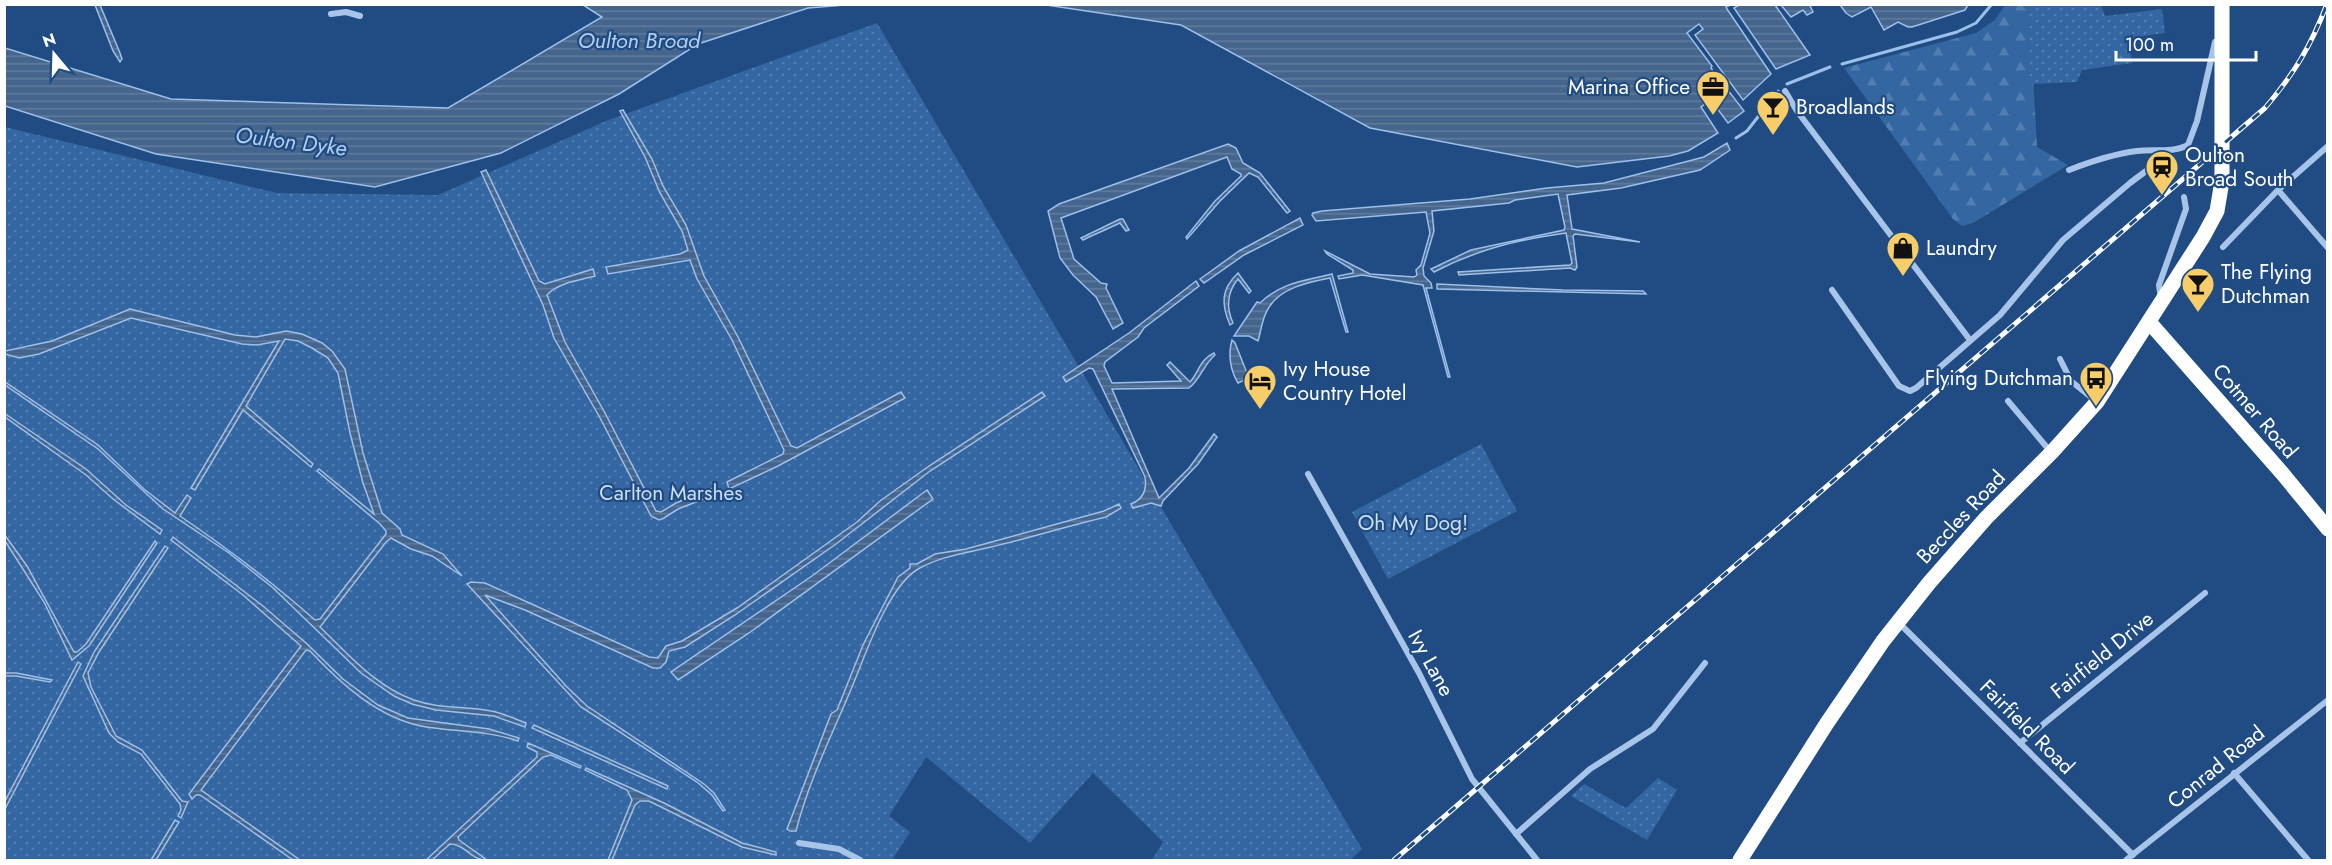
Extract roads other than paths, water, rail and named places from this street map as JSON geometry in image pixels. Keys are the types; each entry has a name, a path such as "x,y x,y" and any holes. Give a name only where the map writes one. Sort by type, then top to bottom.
{"highway":[{"path":"2161,302 2217,211 2223,182 2223,11"},
{"name":"Beccles Road","path":"1740,861 1869,659 1929,583 1986,518 2052,452 2097,402 2150,323 2161,302"},
{"name":"Cotmer Road","path":"2150,323 2282,473 2328,529"}],"street":[{"path":"331,14 345,8 360,16"},
{"path":"2069,170 2110,156 2135,151 2179,150 2188,145 2193,136 2212,61 2216,29 2223,11"},
{"path":"1785,91 1797,111 1970,340"},
{"path":"2223,247 2278,190 2328,146"},
{"path":"1832,290 1899,386 1910,391 2000,315 2063,240 2166,156 2169,150"},
{"path":"2278,190 2328,248"},
{"name":"Beccles Road","path":"2161,302 2159,285 2187,209 2184,196"},
{"path":"2060,358 2071,381 2097,402"},
{"path":"2008,401 2052,452"},
{"name":"Ivy Lane","path":"1308,474 1419,673 1472,779 1537,861"},
{"name":"Fairfield Drive","path":"2020,743 2205,593"},
{"name":"Fairfield Road","path":"1898,622 2133,855"},
{"path":"1516,834 1590,769 1653,729 1705,663"},
{"name":"Conrad Road","path":"2126,861 2328,700"},
{"path":"2234,773 2308,861"},
{"path":"799,843 839,849 860,861"}],"water":[{"path":"95,5 100,5 120,53 122,59 120,62 113,51"},
{"path":"583,5 845,5 808,8 698,44 619,94 501,153 375,187 156,154 5,106 5,48 171,99 448,108 602,17"},
{"path":"1046,5 1730,5 1726,7 1727,9 1771,74 1743,100 1695,35 1703,29 1699,24 1687,33 1744,111 1728,123 1711,100 1701,107 1718,133 1688,151 1669,156 1577,167 1370,128 1181,25"},
{"path":"1739,5 1775,5 1810,55 1776,69 1734,8"},
{"path":"1781,5 1813,5 1810,6 1813,12 1807,15 1803,10 1791,17"},
{"path":"1840,5 1968,5 1965,10 1912,27 1898,22 1884,30 1871,7 1852,17"},
{"path":"623,110 652,159 663,186 686,225 704,276 738,337 791,446 797,448 901,392 905,398 778,466 729,489 727,482 783,454 784,450 732,340 697,279 690,260 608,274 606,267 680,254 688,250 682,231 660,193 645,157 620,111"},
{"path":"1727,143 1730,150 1700,170 1621,188 1567,195 1572,229 1640,242 1575,234 1573,236 1577,267 1575,270 1570,268 1459,275 1458,272 1570,265 1572,263 1566,233 1498,246 1466,257 1434,272 1431,269 1471,250 1564,230 1558,194 1515,200 1509,203 1432,211 1434,231 1423,268 1424,276 1431,283 1432,288 1426,288 1450,377 1448,377 1423,285 1362,275 1339,279 1338,276 1353,273 1353,270 1325,251 1370,274 1414,277 1421,265 1430,233 1426,212 1316,221 1312,215 1322,211 1470,199 1604,183 1704,157"},
{"path":"1228,144 1236,148 1243,163 1260,173 1290,211 1287,213 1258,177 1249,173 1220,201 1187,239 1186,237 1215,201 1241,176 1232,169 1227,157 1061,218 1074,259 1101,283 1107,284 1106,288 1123,323 1113,329 1096,297 1073,275 1060,258 1048,211 1059,204"},
{"path":"486,170 539,281 545,284 593,269 595,276 563,285 547,295 565,342 656,511 661,512 676,503 716,487 719,493 678,509 659,520 651,516 599,416 554,338 543,305 481,172"},
{"path":"1300,218 1303,225 1244,255 1204,283 1200,279 1239,251"},
{"path":"1123,219 1129,230 1126,231 1120,223 1083,240 1081,238"},
{"path":"1238,273 1251,291 1249,293 1238,279 1234,284 1229,300 1229,312 1233,323 1230,325 1224,297 1228,285"},
{"path":"1332,274 1348,332 1346,332 1330,278 1295,287 1279,296 1266,313 1258,341 1249,336 1234,336 1257,302 1260,303 1285,286"},
{"path":"1196,281 1199,286 1144,328 1138,337 1105,362 1104,366 1112,383 1181,381 1167,365 1170,362 1190,382 1203,362 1214,353 1215,355 1189,388 1112,389 1159,498 1189,468 1214,434 1217,437 1198,464 1163,501 1161,506 1151,503 1133,508 1131,504 1144,493 1145,477 1093,369 1089,368 1066,382 1063,377 1129,333"},
{"path":"1437,284 1643,291 1646,294 1437,289"},
{"path":"130,309 235,335 256,337 286,331 302,334 322,343 332,351 345,369 363,453 382,513 400,529 402,535 443,554 462,576 432,556 411,549 391,538 320,627 363,668 400,694 433,705 495,712 526,723 525,727 494,716 436,710 412,704 394,696 361,673 272,587 229,553 163,509 98,449 5,385 5,382 98,445 144,489 175,513 187,495 191,498 180,516 249,566 315,620 320,619 386,534 380,524 317,471 319,469 374,514 350,433 338,373 328,358 298,341 285,339 246,406 313,464 311,467 243,410 195,490 191,488 279,341 257,345 242,344 131,318 39,354 19,358 5,354 5,351 52,341"},
{"path":"1232,340 1249,378 1238,383 1230,362"},
{"path":"1042,392 1045,396 930,471 836,544 735,615 685,647 669,651 666,662 660,668 653,668 525,610 485,595 567,687 587,706 704,784 714,793 725,810 723,811 712,795 697,782 581,707 467,584 485,583 649,657 658,658 666,646 682,641 737,608 857,522 880,501 929,466"},
{"path":"4,413 86,469 126,505 162,530 160,534 113,499 86,475 5,417"},
{"path":"927,490 933,499 749,633 678,680 671,672 812,576"},
{"path":"1119,504 1121,508 1106,517 945,558 918,569 907,578 887,606 871,640 814,776 796,831 787,829 831,714 837,710 863,645 898,577 910,568 910,564 917,564 935,554 966,549 1104,511"},
{"path":"4,534 27,566 74,652 86,644 155,541 157,543 89,646 72,660 44,602 5,541"},
{"path":"173,537 263,606 343,679 378,705 408,718 489,729 519,738 518,741 506,737 405,722 374,707 360,697 310,651 306,650 201,790 300,860 293,860 200,795 192,799 189,794 301,646 243,595 171,540"},
{"path":"165,546 168,548 99,652 88,673 91,687 116,736 142,750 182,801 188,802 181,818 178,816 181,810 180,804 141,754 118,742 109,733 83,676 94,652"},
{"path":"78,662 81,664 5,809 5,801"},
{"path":"5,673 52,680 50,682 5,676"},
{"path":"534,725 668,786 667,789 532,728"},
{"path":"528,743 581,766 580,768 551,755 543,757 458,837 487,860 477,858 460,847 450,844 432,860 426,860 537,757 537,752 527,747"},
{"path":"586,768 664,803 742,843 776,852 776,855 742,847 649,801 640,801 635,805 612,860 608,860 632,800 627,790 585,770"},
{"path":"175,820 179,822 156,860 151,860"}],"waterway":[{"path":"1842,64 1957,32 1976,23 1992,4"},
{"path":"1787,84 1830,67"},
{"path":"1736,138 1747,131 1778,91"}],"railway":[{"path":"1394,860 2265,108 2301,59 2327,4"}],"place":[{"name":"Marina Office","path":"1713,116"},
{"name":"Broadlands","path":"1773,136"},
{"name":"Oulton Broad South","path":"2162,196"},
{"name":"Laundry","path":"1903,277"},
{"name":"The Flying Dutchman","path":"2198,313"},
{"name":"Flying Dutchman","path":"2096,407"},
{"name":"Ivy House Country Hotel","path":"1260,410"}],"water label":[{"name":"Oulton Broad","path":"639,40"},
{"name":"Oulton Dyke","path":"291,141"}],"park label":[{"name":"Carlton Marshes","path":"671,493"},
{"name":"Oh My Dog!","path":"1413,523"}]}
